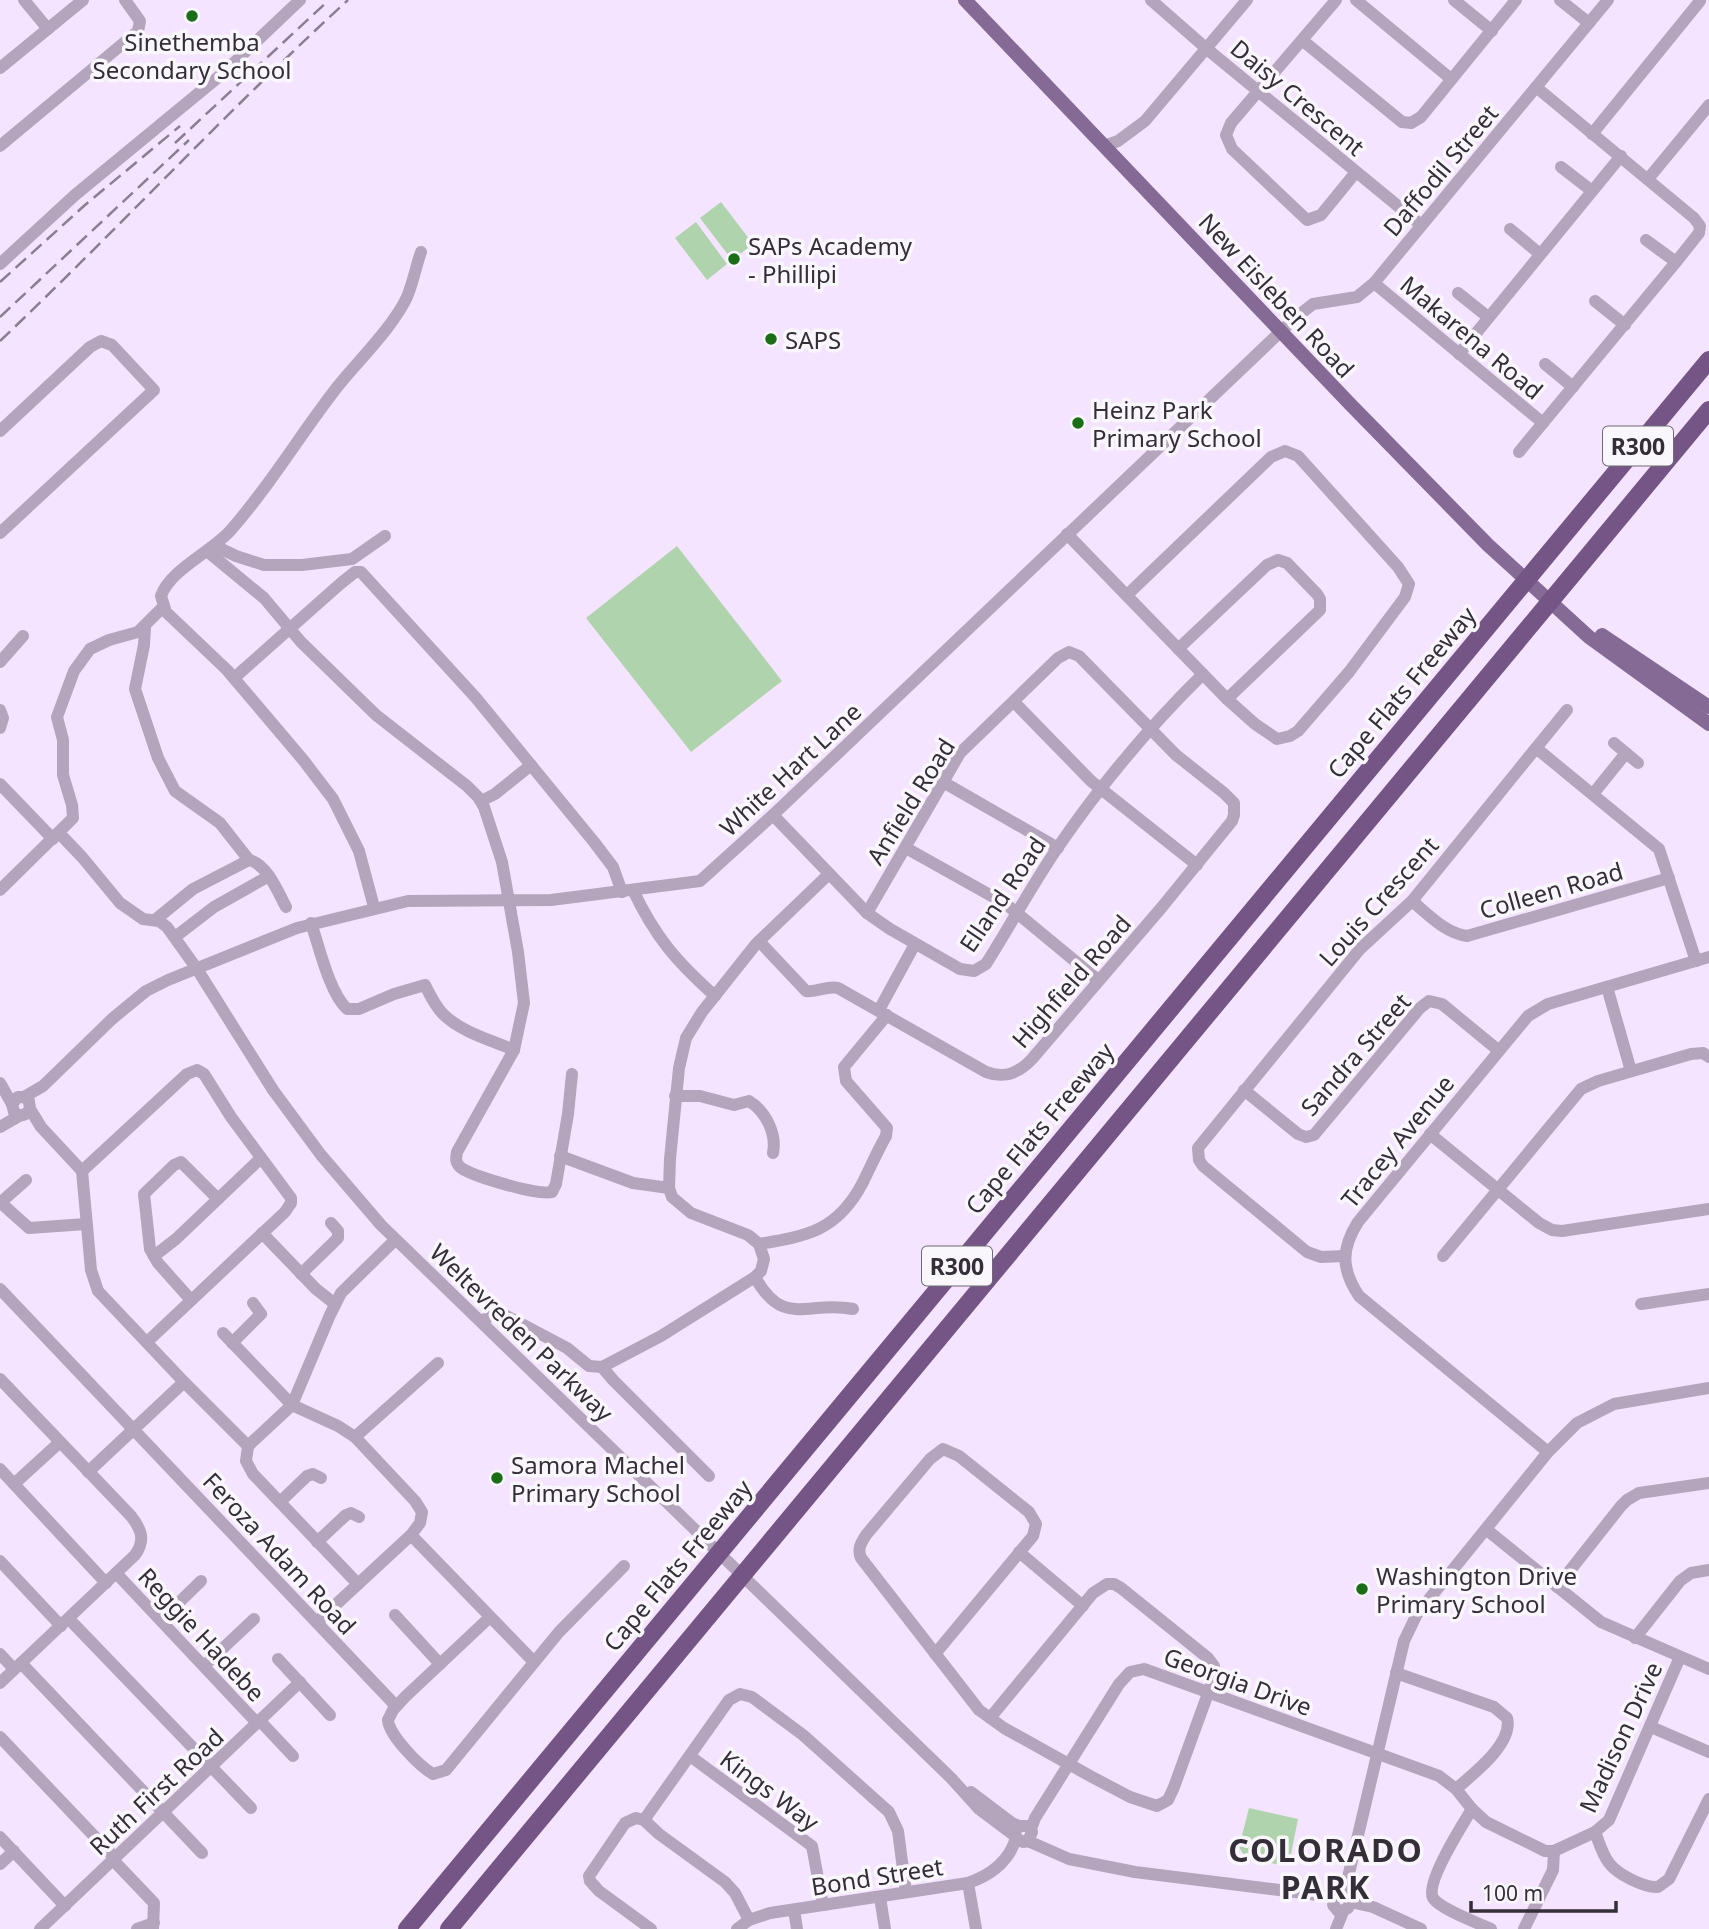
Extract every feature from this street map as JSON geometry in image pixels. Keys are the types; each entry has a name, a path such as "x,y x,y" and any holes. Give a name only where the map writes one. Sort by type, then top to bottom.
{"highway":[{"name":"Cape Flats Freeway","path":"407,1929 1709,360"},
{"name":"R300","path":"449,1929 1709,410"}],"main road":[{"name":"New Eisleben Road","path":"965,0 1111,147 1281,331 1471,528 1589,637 1709,724"},
{"name":"New Eisleben Road","path":"1565,612 1709,707"}],"street":[{"path":"24,0 48,29"},
{"path":"0,68 83,0"},
{"path":"0,146 138,31 140,21 125,0"},
{"path":"0,264 75,195 222,74 300,0"},
{"name":"Daisy Crescent","path":"1151,0 1420,225"},
{"path":"1111,147 1150,116 1247,0"},
{"path":"1336,0 1231,123 1226,140 1302,217 1311,220 1321,215 1356,172"},
{"path":"1356,0 1451,79"},
{"path":"1454,0 1492,31"},
{"path":"1303,40 1406,124 1421,117 1516,0"},
{"path":"1560,0 1589,23"},
{"name":"Daffodil Street","path":"1281,331 1313,304 1357,297 1374,283 1608,0"},
{"path":"1592,134 1702,3"},
{"path":"1519,452 1676,262 1699,233 1700,226 1621,156 1536,87"},
{"path":"1648,179 1709,105"},
{"path":"1459,354 1621,156"},
{"path":"1560,167 1592,191"},
{"path":"1510,229 1540,254"},
{"path":"1646,240 1676,262"},
{"path":"374,908 359,851 333,799 216,658 170,618 163,607 161,596 169,582 211,548 252,504 337,387 399,309 408,293 421,252"},
{"name":"Makarena Road","path":"1374,283 1543,423"},
{"path":"1458,293 1488,317"},
{"path":"1595,301 1625,325"},
{"name":"White Hart Lane","path":"0,1126 135,999 163,982 311,923 408,901 551,900 700,881 773,815 1281,331"},
{"path":"0,431 90,347 101,341 112,345 124,356 154,390 0,533"},
{"path":"1545,364 1573,387"},
{"path":"1067,534 1227,699 1271,736 1284,739 1290,736 1349,672 1398,608 1409,584 1398,567 1297,456 1285,451 1271,457 1127,595"},
{"path":"211,548 275,566 313,564 354,558 385,536"},
{"path":"211,548 256,590 288,629 380,718 467,786 481,802 496,839 509,899 524,1003 514,1050 462,1142 456,1163 467,1171 547,1193 552,1192 556,1184 568,1114 572,1074"},
{"path":"354,558 361,572 475,698 607,858 659,939 715,996"},
{"path":"1178,649 1267,565 1278,560 1287,564 1317,594 1320,610 1227,699"},
{"path":"234,678 351,574 361,572"},
{"path":"1,889 73,818 63,775 63,740 57,717 74,671 90,649 109,640 138,632 163,607"},
{"path":"145,627 135,689 158,758 177,793 220,823 249,860 256,862 269,876 286,907"},
{"path":"0,662 23,636"},
{"name":"Anfield Road","path":"867,912 960,753 1058,658 1069,652 1074,653 1150,728"},
{"name":"Elland Road","path":"773,815 867,912 915,944 960,969 974,971 986,964 1058,848 1102,790 1150,728 1203,674"},
{"path":"1014,702 1102,790 1197,865"},
{"path":"0,710 3,722 0,728"},
{"name":"Louis Crescent","path":"1344,1256 1321,1257 1307,1252 1211,1173 1199,1160 1198,1148 1360,949 1412,901 1567,710"},
{"name":"Highfield Road","path":"761,938 803,988 810,992 838,988 995,1076 1009,1075 1024,1068 1197,865 1234,815 1234,803 1176,755 1150,728"},
{"path":"1614,743 1638,763"},
{"path":"1536,748 1659,849 1696,961"},
{"path":"1593,794 1626,753"},
{"path":"481,802 531,765"},
{"path":"943,782 1058,848"},
{"name":"Weltevreden Parkway","path":"0,784 82,857 120,903 143,919 163,923 197,969 273,1090 330,1165 396,1240 951,1778 979,1810 1069,1859 1341,1905 1373,1907 1421,1929"},
{"path":"906,848 1017,912 1098,980"},
{"path":"155,920 193,889 249,860"},
{"path":"481,1321 499,1312 567,1348 589,1366 602,1367 661,1336 761,1271 764,1259 759,1244 748,1234 691,1213 672,1197 670,1188 675,1096 686,1038 693,1024 761,938 829,874"},
{"path":"175,937 215,907 269,876"},
{"name":"Colleen Road","path":"1412,901 1454,934 1467,936 1670,878"},
{"path":"311,923 334,986 347,1009 359,1009 394,994 425,985 439,1009 450,1020 514,1050"},
{"path":"759,1244 814,1232 830,1225 856,1195 886,1136 887,1128 846,1081 844,1067 883,1013 915,944"},
{"name":"Tracey Avenue","path":"1344,1256 1358,1222 1528,1016 1558,1001 1709,957"},
{"path":"1607,987 1631,1071"},
{"name":"Sandra Street","path":"1244,1090 1298,1134 1306,1137 1314,1135 1420,1007 1429,1001 1442,1004 1499,1050"},
{"path":"1443,1256 1581,1089 1598,1081 1698,1052 1709,1057"},
{"path":"82,1171 182,1079 197,1070 204,1074 288,1193 291,1203 285,1212 147,1342"},
{"path":"1,1084 82,1171 95,1284 184,1382 248,1446"},
{"path":"675,1096 700,1096 734,1105 749,1101 760,1110 771,1129 773,1153"},
{"path":"1430,1134 1539,1223 1552,1230 1595,1227 1709,1209"},
{"path":"560,1156 633,1183 670,1188"},
{"path":"154,1256 176,1239 261,1158"},
{"path":"191,1300 154,1256 147,1238 144,1200 147,1189 181,1162 218,1199"},
{"path":"26,1180 0,1203 29,1228 86,1224"},
{"path":"301,1274 338,1238 338,1231 331,1223"},
{"path":"262,1233 301,1274 335,1304"},
{"path":"358,1584 248,1467 246,1461 248,1446 292,1405 335,1304 353,1281 396,1240"},
{"path":"1344,1256 1353,1287 1371,1308 1548,1452"},
{"path":"755,1277 771,1300 784,1307 838,1306 853,1309"},
{"name":"Feroza Adam Road","path":"0,1289 396,1706"},
{"path":"1641,1304 1709,1294"},
{"path":"253,1303 261,1314 228,1338 292,1405 338,1426 355,1437 415,1501 422,1512 420,1523 411,1535 317,1622"},
{"path":"355,1437 438,1363"},
{"path":"602,1367 709,1476"},
{"path":"0,1379 131,1516 142,1534 139,1549 0,1683"},
{"path":"88,1472 184,1382"},
{"path":"1341,1905 1404,1641 1417,1614 1548,1452 1577,1423 1614,1404 1709,1388"},
{"path":"14,1484 60,1442"},
{"path":"935,1654 1019,1552 1036,1530 1037,1524 1032,1515 959,1456 943,1449 930,1458 866,1535 859,1549 861,1558 968,1698 990,1718 1010,1732 1130,1797 1151,1805 1163,1804 1174,1787 1215,1671 1211,1661 1114,1584 1101,1587 1083,1606 990,1718"},
{"name":"Reggie Hadebe","path":"0,1469 111,1578 161,1620 293,1756"},
{"path":"280,1502 307,1476 313,1474 321,1478"},
{"path":"1557,1587 1621,1506 1633,1496 1709,1483"},
{"path":"317,1542 346,1515 351,1513 359,1517"},
{"path":"1487,1530 1601,1622 1709,1669"},
{"path":"411,1535 534,1662"},
{"path":"1019,1552 1083,1606"},
{"path":"0,1561 65,1622 251,1808"},
{"path":"490,1617 396,1706 388,1720 392,1734 424,1768 437,1774 446,1770 570,1619 624,1566"},
{"path":"1635,1638 1680,1581 1691,1573 1709,1570"},
{"path":"161,1620 201,1581"},
{"path":"395,1615 440,1664"},
{"path":"204,1666 254,1619"},
{"path":"0,1654 18,1666 202,1853"},
{"name":"Madison Drive","path":"1554,1851 1595,1832 1609,1820 1680,1657"},
{"path":"278,1659 330,1714"},
{"name":"Georgia Drive","path":"1024,1834 1119,1684 1130,1672 1144,1669 1377,1755"},
{"path":"1396,1673 1494,1707 1507,1718 1508,1730 1500,1745 1456,1789"},
{"name":"Ruth First Road","path":"40,1929 300,1682"},
{"path":"644,1819 729,1700 740,1694 752,1697 803,1735 889,1812 898,1831 906,1892"},
{"path":"1651,1727 1709,1752"},
{"path":"0,1737 154,1903 154,1926 137,1929"},
{"path":"1377,1755 1439,1776 1456,1789 1472,1809 1494,1826 1545,1851 1554,1851 1553,1870 1524,1929"},
{"name":"Kings Way","path":"690,1756 808,1842 815,1853 823,1905"},
{"path":"1595,1832 1614,1868 1646,1885 1658,1886 1669,1879 1709,1799"},
{"path":"1472,1809 1431,1889 1439,1904 1491,1929"},
{"path":"651,1929 593,1886 589,1876 625,1823 636,1818 644,1819 659,1834 725,1882 749,1920"},
{"name":"Bond Street","path":"737,1929 749,1920 794,1910 968,1883 993,1872 1024,1834"},
{"path":"0,1837 65,1906"},
{"path":"0,1864 14,1851"},
{"path":"968,1883 976,1929"},
{"path":"880,1897 885,1929"},
{"name":"Weltevreden Parkway","path":"1341,1905 1411,1929"},
{"path":"794,1910 797,1929"}],"green space":[{"path":"721,202 753,244 732,260 700,218"},
{"path":"696,222 727,264 707,280 675,238"},
{"path":"677,546 782,681 691,752 586,618"},
{"path":"1249,1808 1298,1819 1291,1854 1277,1864 1247,1860 1239,1847"}],"railway":[{"path":"175,143 329,0"},
{"path":"0,341 348,0"},
{"path":"0,282 85,205 180,126"},
{"path":"0,317 189,140"}],"place":[{"name":"Sinethemba Secondary School","path":"192,16"},
{"name":"SAPs Academy - Phillipi","path":"734,259"},
{"name":"SAPS","path":"771,339"},
{"name":"Heinz Park Primary School","path":"1078,423"},
{"name":"Samora Machel Primary School","path":"497,1478"},
{"name":"Washington Drive Primary School","path":"1362,1589"}],"district":[{"name":"COLORADO PARK","path":"1326,1868"}]}
